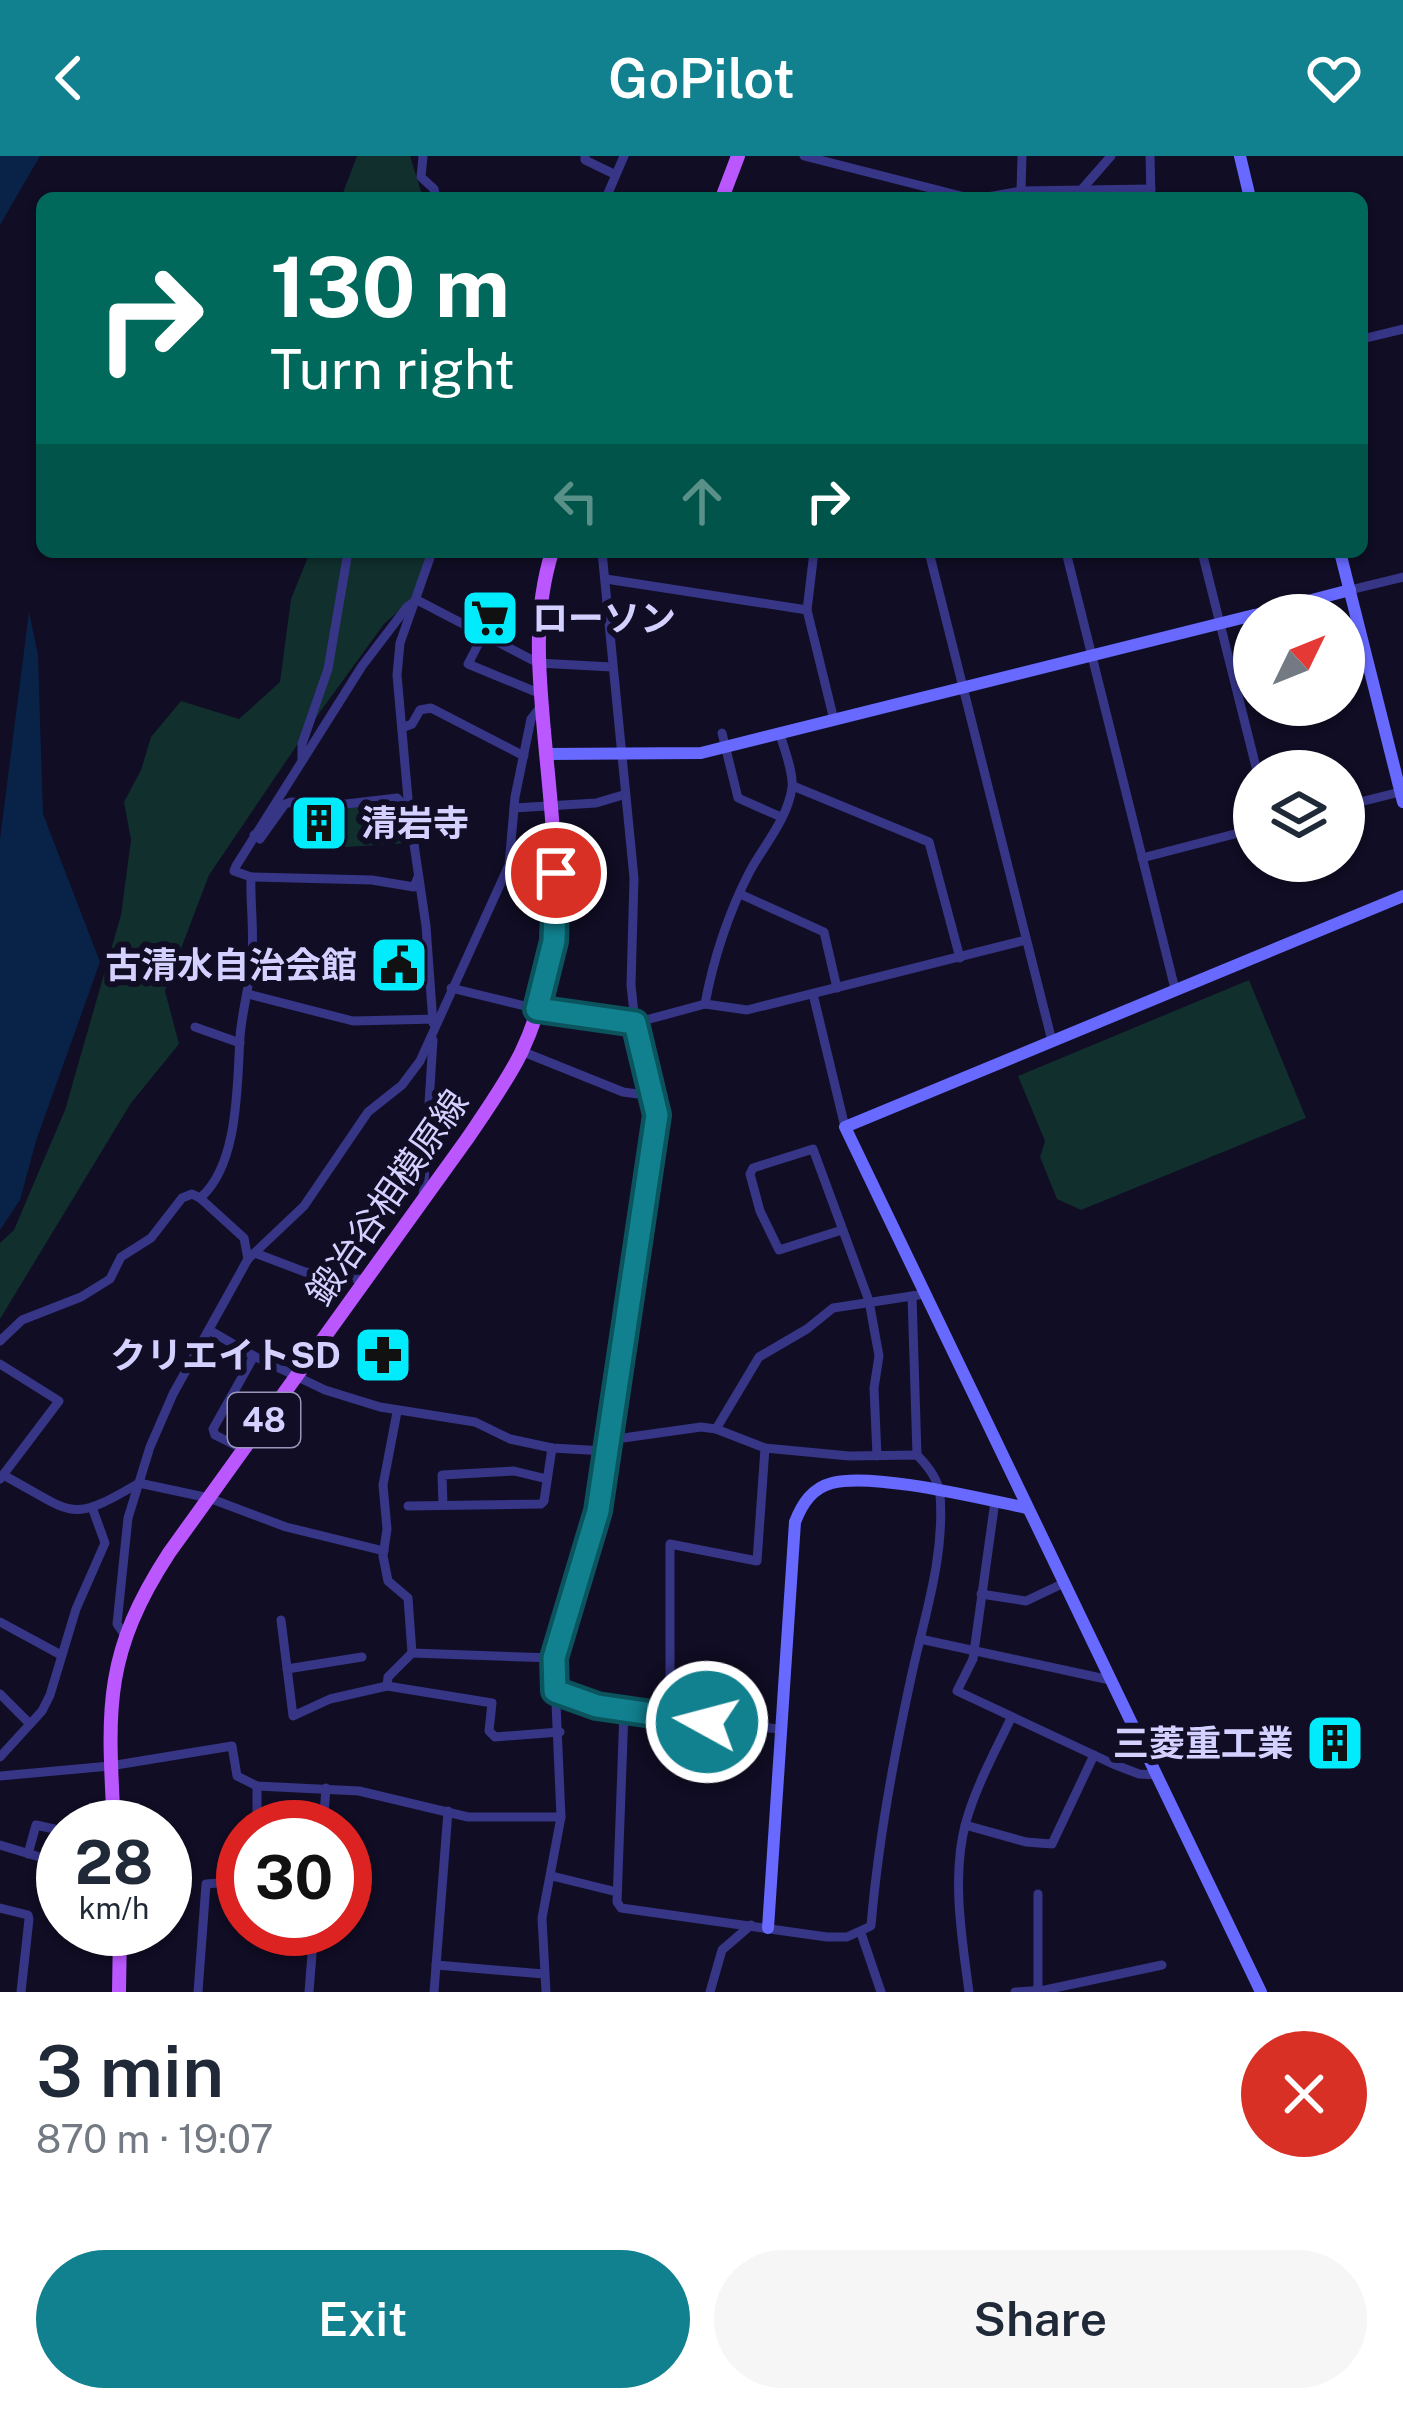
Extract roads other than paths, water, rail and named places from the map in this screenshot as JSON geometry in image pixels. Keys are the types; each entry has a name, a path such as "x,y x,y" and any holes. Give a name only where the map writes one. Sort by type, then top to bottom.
{"main road":[{"path":"724,192 738,156"},
{"name":"鍛冶谷相模原線","path":"112,1800 109,1714 125,1635 154,1576 498,1092 537,1009 556,920 538,663 540,599 550,558"},
{"path":"119,1992 120,1956"}],"street":[{"path":"423,156 421,177 435,192"},
{"path":"585,156 614,174"},
{"path":"608,192 620,156"},
{"path":"803,156 928,192"},
{"path":"1021,191 1022,156"},
{"path":"1082,189 1111,156"},
{"path":"1150,156 1151,192"},
{"path":"1240,156 1249,192"},
{"path":"1016,192 1123,192"},
{"path":"1368,338 1403,329"},
{"path":"302,760 299,754 328,669 347,558"},
{"path":"422,1202 435,1019 398,702 400,643 429,558"},
{"path":"546,1992 542,1918 561,1816 554,1658 590,1548 657,1115 631,985 634,878 603,558"},
{"path":"813,558 807,610 834,720"},
{"path":"930,558 1052,1041"},
{"path":"1068,558 1175,989"},
{"path":"1204,558 1251,750"},
{"path":"1342,558 1402,797 1365,803"},
{"path":"1335,594 1403,577"},
{"path":"605,579 807,610"},
{"path":"417,600 362,666 234,871 251,877 372,880 414,887 419,874"},
{"path":"417,600 538,663 612,668"},
{"path":"547,754 700,753 724,740 780,734 1233,621"},
{"path":"435,1019 509,865 531,718 541,700 468,664 483,635"},
{"path":"402,728 412,724 420,710 431,708 524,756"},
{"path":"705,1004 740,894 793,786 780,734"},
{"path":"724,740 738,798 781,817"},
{"path":"793,786 929,842 960,958"},
{"path":"514,808 596,803 623,795"},
{"path":"254,835 260,839 291,802 346,804 397,798 409,810"},
{"path":"1142,858 1233,834"},
{"path":"200,1198 213,1186 226,1153 241,1078 240,1043 253,951 251,877"},
{"path":"740,894 824,932 837,988"},
{"path":"845,1127 1403,896"},
{"path":"452,988 537,1009 635,1023 705,1004 747,1010 1026,940"},
{"path":"248,994 353,1021 435,1019"},
{"path":"813,994 845,1127 918,1295 1262,1992"},
{"path":"195,1028 240,1043"},
{"path":"125,1635 117,1624 128,1518 173,1394 252,1256 304,1206 371,1107 410,1078 433,1033"},
{"path":"521,1051 623,1092 653,1096"},
{"path":"842,1230 779,1250 760,1211 750,1174 753,1168 813,1149 869,1301 879,1356 874,1388 877,1456"},
{"path":"0,1341 22,1319 81,1297 110,1279 121,1257 158,1231 182,1198 192,1194 244,1238 252,1256 305,1272 365,1280"},
{"path":"716,1429 759,1358 808,1329 832,1308 918,1295"},
{"path":"624,1711 616,1902 622,1908 827,1937 861,1933 872,1926 876,1858 938,1552 940,1490 917,1455 918,1295"},
{"path":"209,1330 325,1390 397,1412 475,1421 510,1439 551,1448 607,1445 700,1427 765,1448 917,1455"},
{"path":"243,1449 213,1430 254,1356"},
{"path":"0,1364 59,1401 2,1477 62,1507 76,1512 93,1510 139,1483 209,1498 312,1535 384,1551"},
{"path":"397,1412 383,1485 384,1551 388,1581 408,1598 412,1653"},
{"path":"408,1506 541,1504 551,1448"},
{"path":"670,1719 670,1544 757,1562 765,1448"},
{"path":"442,1505 442,1475 514,1471 547,1479"},
{"path":"768,1928 800,1509 829,1483 848,1481 940,1490 1027,1508"},
{"path":"995,1501 974,1651 957,1691 1139,1774 1156,1775"},
{"path":"0,1757 50,1695 105,1543 93,1510"},
{"path":"105,1543 125,1550"},
{"path":"982,1594 1026,1601 1064,1583"},
{"path":"280,1620 293,1717 330,1700 387,1686 492,1703 489,1732 494,1737 560,1732"},
{"path":"0,1622 61,1655"},
{"path":"920,1639 1110,1680"},
{"path":"387,1686 388,1677 412,1653 554,1658"},
{"path":"287,1670 362,1657"},
{"path":"555,1691 670,1719 782,1729"},
{"path":"0,1694 30,1724"},
{"path":"969,1992 960,1886 964,1825 1011,1718"},
{"path":"0,1775 110,1766 232,1746 237,1776 256,1786 379,1795 468,1817 561,1816"},
{"path":"964,1825 1052,1844 1094,1755"},
{"path":"256,1786 256,1800"},
{"path":"325,1800 326,1788"},
{"path":"434,1992 448,1811"},
{"path":"28,1854 36,1825"},
{"path":"0,1845 36,1856"},
{"path":"551,1876 617,1892"},
{"path":"198,1992 206,1884 216,1883"},
{"path":"1038,1894 1038,1990"},
{"path":"0,1908 28,1915 21,1992"},
{"path":"710,1992 726,1944 751,1925"},
{"path":"861,1933 875,1991"},
{"path":"309,1992 312,1956"},
{"path":"436,1965 544,1974"},
{"path":"1016,1992 1162,1965"}],"water":[{"path":"0,156 40,156 0,225"},
{"path":"29,612 38,655 43,814 100,962 36,1141 20,1200 0,1230 0,839"}],"place":[{"name":"ローソン","path":"490,618"},
{"name":"清岩寺","path":"319,823"},
{"name":"古清水自治会館","path":"399,965"},
{"name":"クリエイトSD","path":"383,1355"},
{"name":"三菱重工業","path":"1335,1743"}]}
